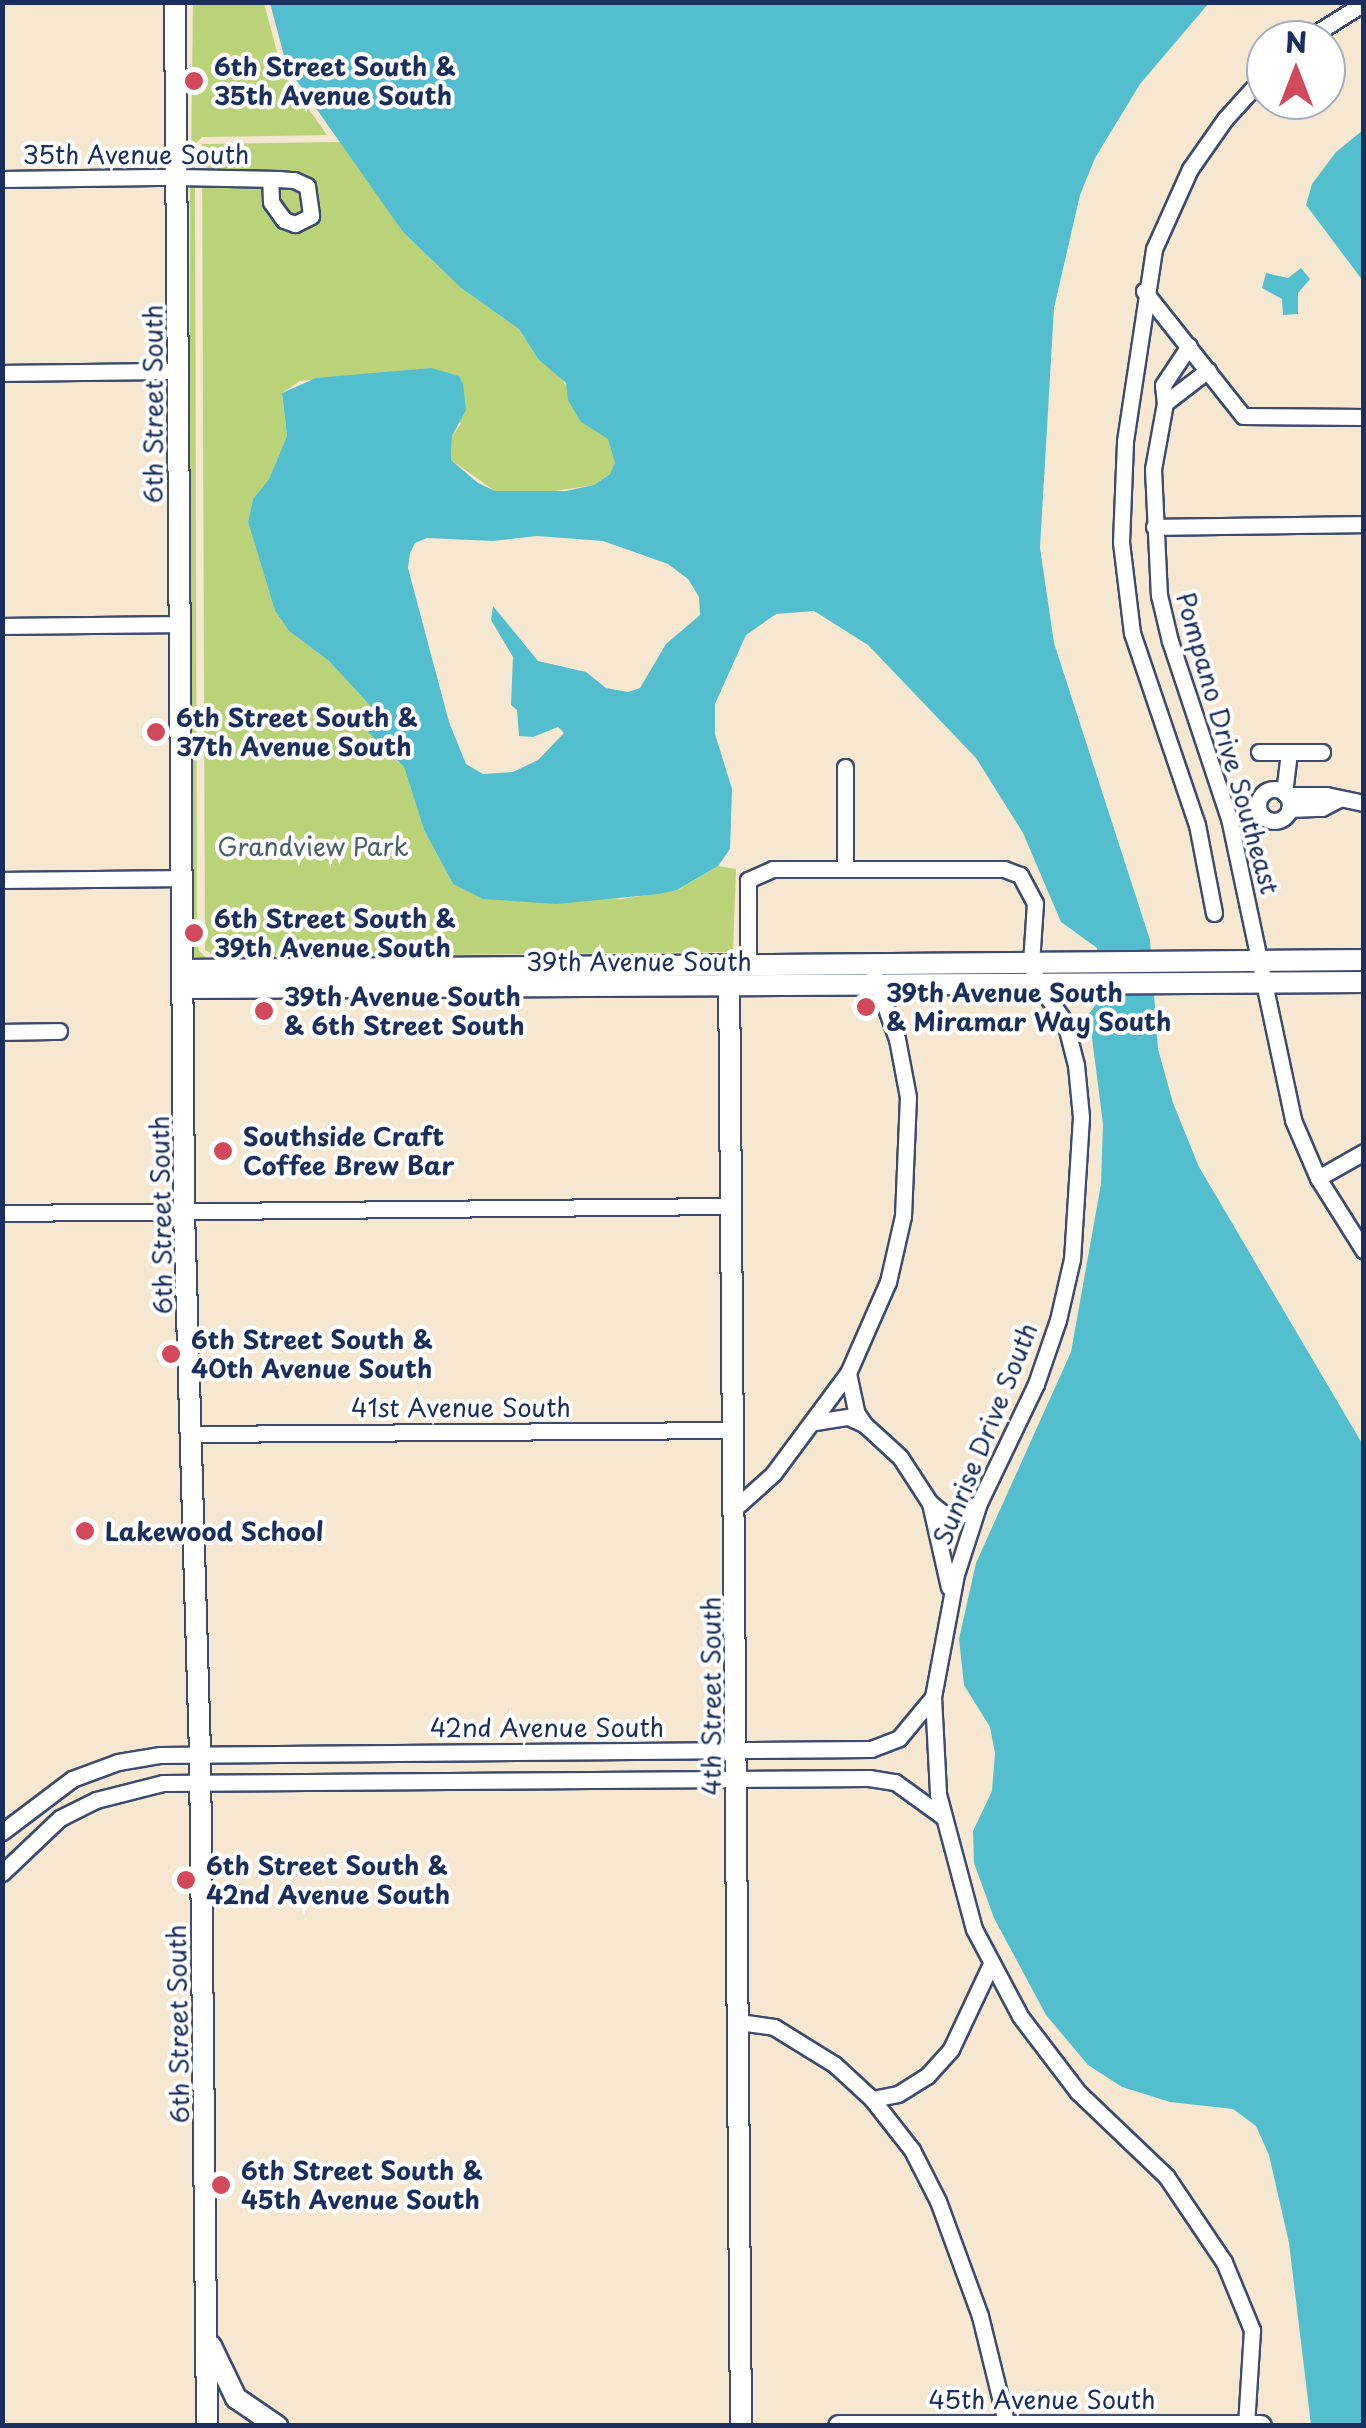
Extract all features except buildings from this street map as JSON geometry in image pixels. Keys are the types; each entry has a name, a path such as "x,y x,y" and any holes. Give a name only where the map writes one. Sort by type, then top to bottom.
{"street":[{"name":"6th Street South","path":"176,2 184,1211 201,1782 206,2426"},
{"path":"1337,20 1364,3"},
{"path":"1214,913 1196,825 1144,675 1123,586 1124,441 1144,291 1154,249 1190,169 1246,96"},
{"name":"35th Avenue South","path":"2,179 270,179"},
{"path":"1144,291 1243,416 1364,416"},
{"path":"1165,403 1199,358"},
{"name":"Pompano Drive Southeast","path":"1199,358 1163,385 1165,403 1153,469 1159,595 1170,641 1229,818 1248,892 1260,972 1294,1120 1318,1178 1364,1251"},
{"path":"2,373 178,371"},
{"path":"1154,527 1364,524"},
{"path":"2,626 180,624"},
{"path":"1258,752 1322,752"},
{"path":"1258,809 1271,820 1284,817 1289,752"},
{"path":"845,766 845,869 1004,870 1020,875 1035,903 1035,974"},
{"path":"1258,809 1265,792 1274,789 1286,799 1322,808 1340,800 1364,803"},
{"path":"1229,818 1258,809"},
{"name":"4th Street South","path":"741,2426 732,1430 736,972 748,880 774,869 845,869"},
{"path":"2,880 181,878"},
{"path":"1260,972 1364,960"},
{"name":"39th Avenue South","path":"182,979 736,972 1260,972"},
{"path":"1260,972 1364,982"},
{"name":"Sunrise Drive South","path":"1035,974 1065,1022 1076,1065 1080,1166 1072,1259 1058,1320 1036,1384 979,1503 950,1596 933,1696 933,1752 942,1816 974,1929 990,1966 1048,2055 1166,2176 1224,2262 1252,2330 1251,2425"},
{"path":"734,1508 774,1474 815,1422 848,1373 888,1282 903,1216 908,1097 897,1039 874,975"},
{"path":"2,1032 59,1031"},
{"path":"1318,1178 1364,1152"},
{"path":"2,1213 732,1206"},
{"path":"848,1373 856,1412 900,1457 930,1504 950,1596"},
{"path":"815,1422 848,1417 864,1424"},
{"name":"41st Avenue South","path":"191,1434 732,1430"},
{"path":"930,1504 943,1513 963,1514 979,1503"},
{"name":"42nd Avenue South","path":"2,1832 72,1779 118,1762 200,1754 871,1749 899,1738 933,1696"},
{"path":"334,1753 334,1781"},
{"name":"42nd Avenue South","path":"2,1872 60,1818 96,1800 132,1788 201,1782 855,1778 895,1782 942,1816"},
{"path":"872,2099 898,2094 926,2076 950,2049 990,1966"},
{"path":"739,2022 774,2026 795,2036 872,2099 912,2150 938,2200 980,2316 1007,2424"},
{"path":"206,2330 226,2385 250,2410 277,2426"},
{"name":"45th Avenue South","path":"839,2426 1251,2425"}],"green space":[{"path":"193,3 264,3 282,71 327,135 202,137 195,144 195,169 191,169"},
{"name":"Grandview Park","path":"342,142 403,232 461,288 519,329 538,359 558,373 594,429 609,439 616,463 610,474 594,485 542,493 495,491 451,460 452,436 461,424 431,368 300,381 282,393 287,436 269,479 253,499 248,522 275,611 289,631 329,661 377,713 379,746 404,767 424,830 453,884 622,899 678,890 718,866 736,869 733,952 218,957 205,950 202,144"},
{"path":"190,186 195,186 197,937 199,951 210,961 189,961"}],"water":[{"path":"270,3 1209,3 1140,84 1095,158 1080,195 1054,308 1040,548 1054,643 1150,940 1158,1049 1173,1103 1199,1167 1363,1445 1363,2425 1311,2425 1289,2243 1269,2155 1256,2126 1233,2109 1170,2102 1122,2087 1088,2065 1046,2015 994,1918 974,1863 973,1831 992,1791 995,1753 990,1727 964,1685 959,1639 976,1563 1071,1352 1101,1184 1103,1124 1089,1014 1101,997 1097,948 1061,922 1023,833 976,758 868,645 814,611 776,614 746,635 715,704 715,734 732,789 730,849 718,866 677,890 557,904 483,899 453,884 424,830 404,767 368,732 377,713 329,661 289,631 275,611 248,522 253,499 269,479 287,436 282,393 316,378 431,368 459,376 463,384 466,410 452,436 451,460 478,483 495,491 566,491 594,485 610,474 615,463 608,439 581,422 568,400 566,383 538,359 519,329 461,288 403,232 287,67","holes":["537,536 603,541 668,564 688,579 699,597 700,615 666,644 640,688 628,692 606,688 586,672 538,661 493,606 491,620 513,657 511,705 517,710 519,736 533,737 558,727 564,733 538,760 513,772 483,774 466,764 449,722 408,568 415,543 427,538 493,541"]},
{"path":"1363,130 1363,281 1306,205 1312,184 1336,152"},
{"path":"1301,268 1310,279 1298,293 1298,314 1283,315 1282,299 1262,288 1266,273 1288,278"}],"place":[{"name":"6th Street South & 35th Avenue South","path":"194,81"},
{"name":"6th Street South & 37th Avenue South","path":"156,732"},
{"name":"6th Street South & 39th Avenue South","path":"194,933"},
{"name":"39th Avenue South & Miramar Way South","path":"866,1007"},
{"name":"39th Avenue South & 6th Street South","path":"264,1011"},
{"name":"Southside Craft Coffee Brew Bar","path":"223,1151"},
{"name":"6th Street South & 40th Avenue South","path":"171,1354"},
{"name":"Lakewood School","path":"85,1531"},
{"name":"6th Street South & 42nd Avenue South","path":"186,1880"},
{"name":"6th Street South & 45th Avenue South","path":"221,2185"}]}
